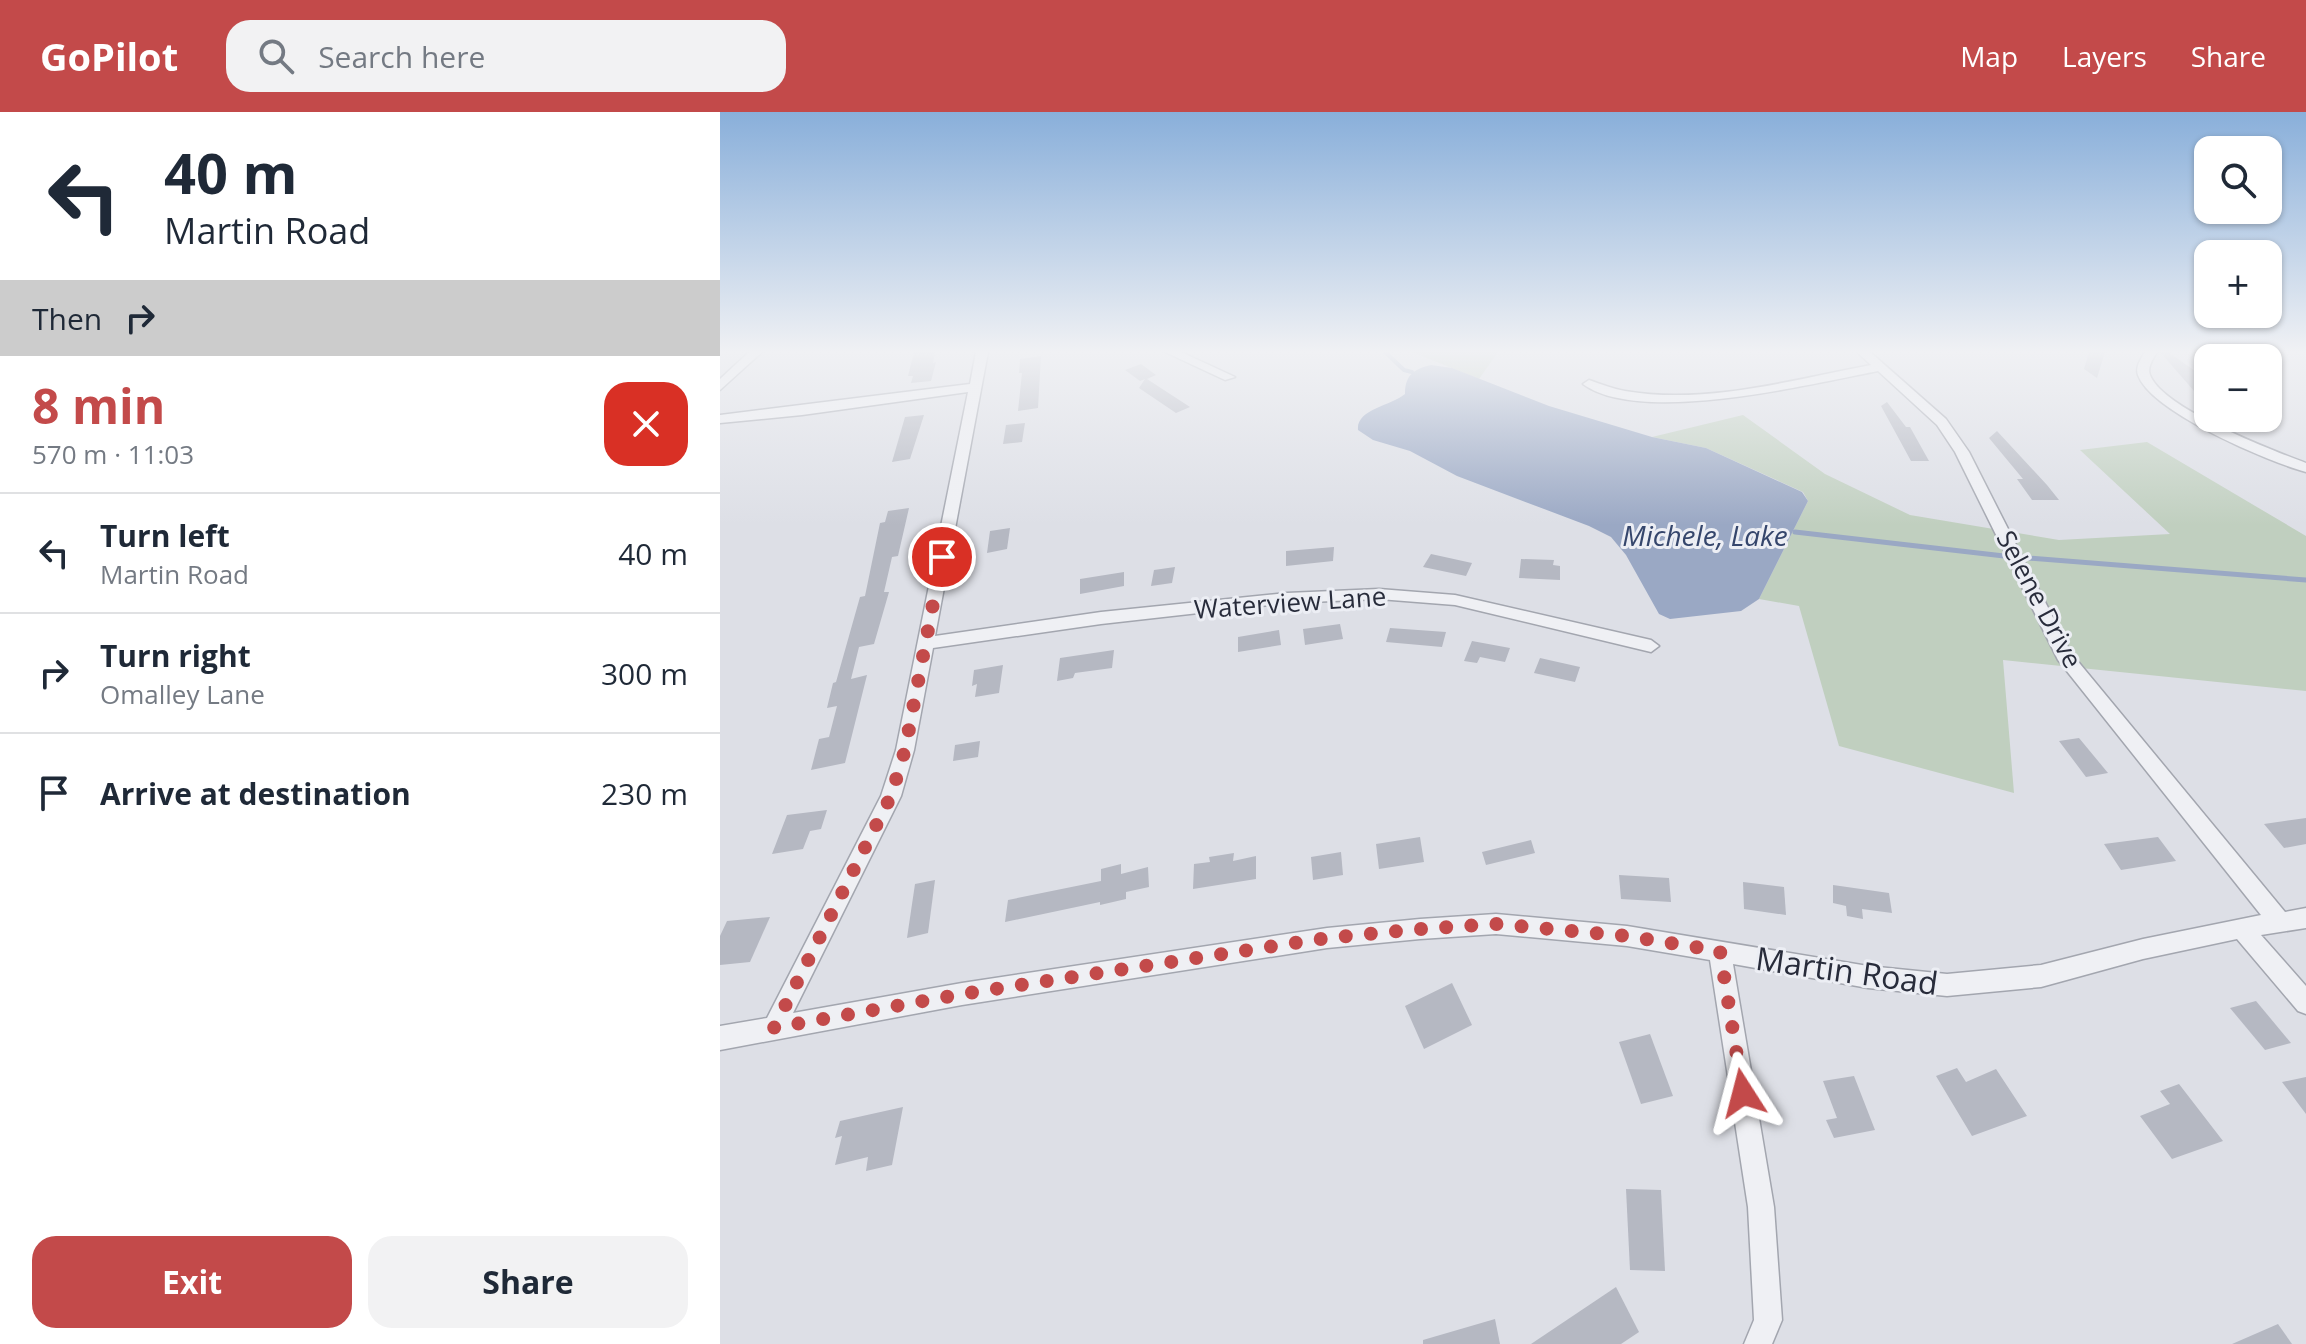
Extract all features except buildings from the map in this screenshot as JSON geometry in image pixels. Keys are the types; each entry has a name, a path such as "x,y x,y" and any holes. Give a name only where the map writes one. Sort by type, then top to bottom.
{"street":[{"path":"720,419 813,409"},
{"path":"774,1028 891,796 905,750 971,409"},
{"name":"Selene Drive","path":"1928,409 1942,422 1962,452 2064,656 2280,922"},
{"path":"2182,409 2196,419 2306,468"},
{"name":"Waterview Lane","path":"925,643 1101,618 1287,598 1379,594 1455,600 1651,646"},
{"name":"Martin Road","path":"720,1038 978,991 1327,938 1420,929 1496,924 1627,936 1868,977 1960,985 2041,976 2143,949 2306,918"},
{"path":"2241,928 2306,1003"},
{"path":"1720,951 1761,1207 1768,1320 1758,1344"}],"green space":[{"path":"1743,415 1825,474 1910,515 2059,540 2170,534 2080,450 2147,442 2306,536 2306,691 2003,660 2014,793 1839,746 1799,606 1759,599 1808,501 1803,492 1706,448 1652,437"}],"water":[{"name":"Michele, Lake","path":"1375,409 1561,409 1652,437 1706,448 1802,492 1808,501 1759,599 1741,611 1670,619 1659,614 1626,555 1611,537 1457,476 1410,451 1373,440 1358,430 1359,423"}],"waterway":[{"path":"1795,532 2004,556"},
{"path":"2028,558 2306,580"}],"route":[{"path":"942,557 905,750 891,796 774,1028 873,1008 1327,938 1496,924 1627,936 1720,951 1743,1093"}]}
